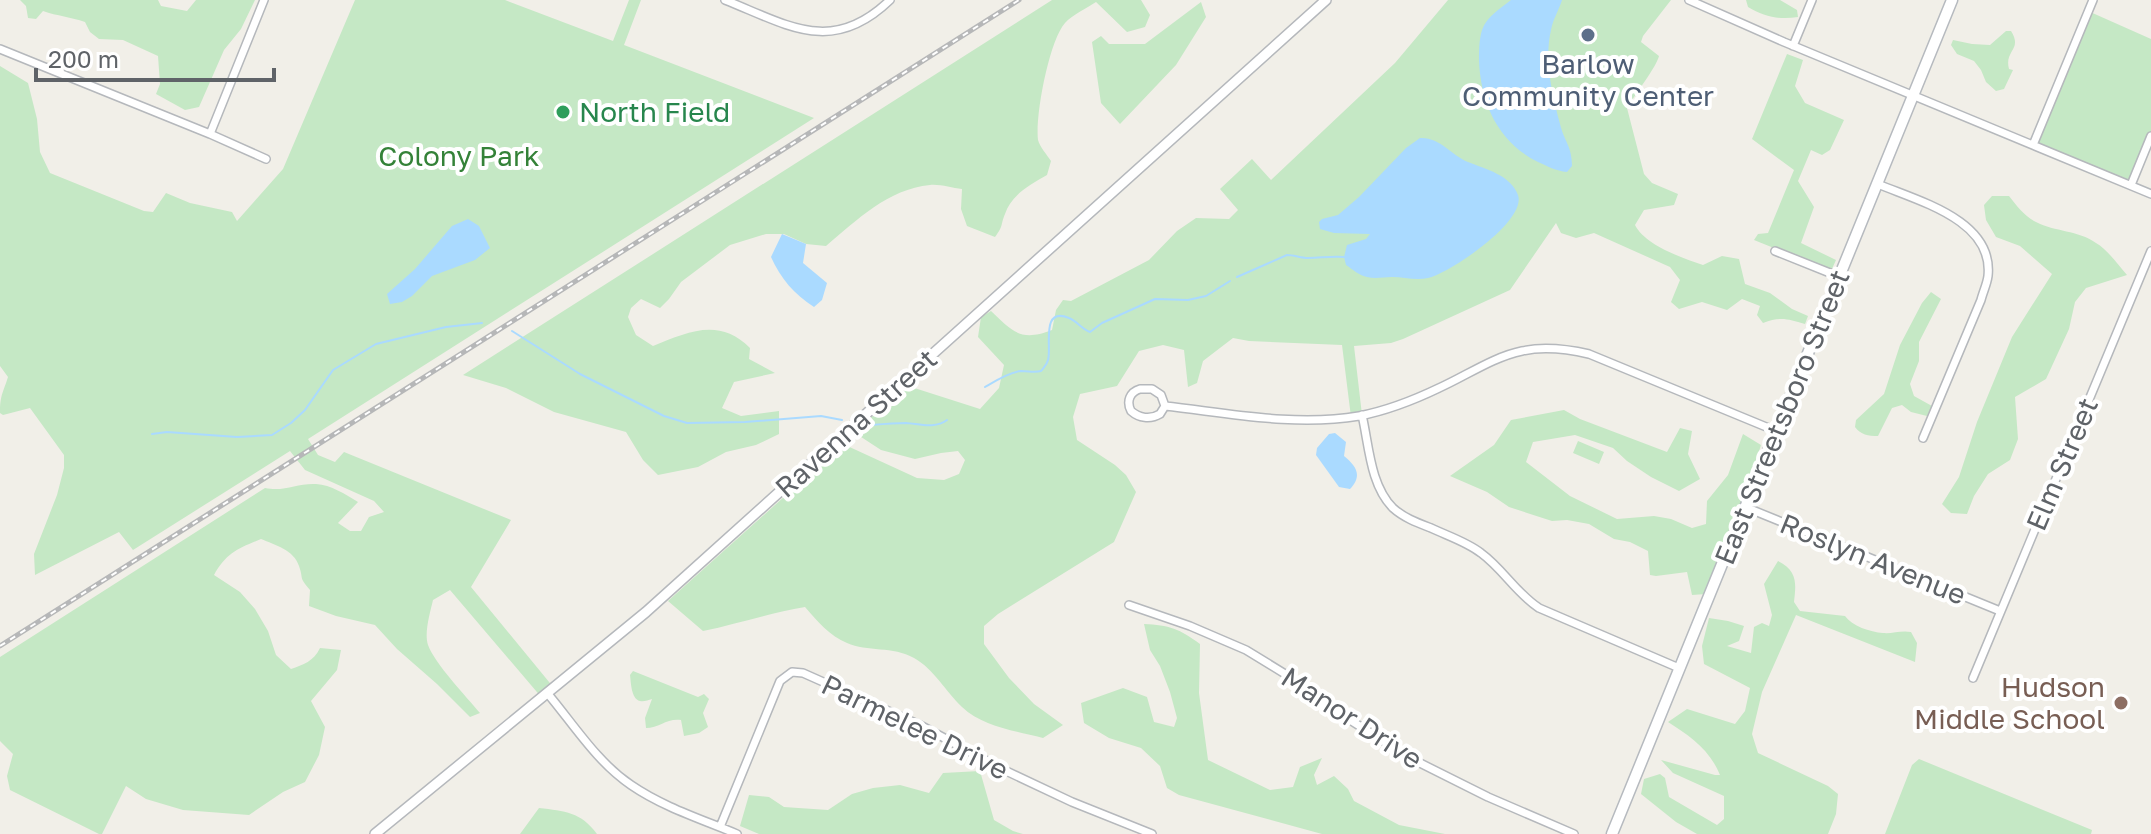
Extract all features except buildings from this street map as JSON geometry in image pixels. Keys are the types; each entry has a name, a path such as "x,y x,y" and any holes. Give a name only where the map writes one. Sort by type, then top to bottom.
{"main road":[{"name":"East Streetsboro Street","path":"1612,834 1952,0"}],"street":[{"path":"210,134 264,0"},
{"path":"725,0 798,28 825,32 845,29 868,20 890,0"},
{"name":"Ravenna Street","path":"375,834 646,612 1326,0"},
{"path":"1689,0 2151,194"},
{"path":"1793,46 1812,0"},
{"path":"2033,145 2093,0"},
{"path":"0,49 266,159"},
{"path":"2131,185 2151,136"},
{"path":"1878,184 1959,219 1977,237 1988,266 1981,300 1923,438"},
{"path":"1775,251 1840,277"},
{"name":"Elm Street","path":"1973,678 2151,251"},
{"path":"1165,406 1283,420 1362,415 1408,401 1488,363 1521,351 1544,348 1589,354 1776,431"},
{"path":"1152,389 1161,395 1165,406 1156,416 1140,416 1131,411 1128,400 1135,390 1152,389"},
{"path":"1362,415 1376,479 1385,499 1394,509 1406,518 1480,552 1519,593 1539,608 1679,668"},
{"name":"Roslyn Avenue","path":"1745,507 2000,611"},
{"name":"Manor Drive","path":"1129,605 1246,650 1410,758 1488,797 1574,834"},
{"name":"Parmelee Drive","path":"720,827 780,681 792,672 803,673 869,702 1072,802 1152,834"},
{"path":"548,694 599,757 629,784 665,805 737,834"}],"green space":[{"path":"20,0 158,0 161,6 187,11 196,0 255,0 241,29 224,50 199,107 185,110 156,94 160,84 158,56 123,40 99,39 80,20 43,11 36,19 28,18 26,6"},
{"name":"Colony Park","path":"355,0 505,0 613,41 629,0 641,0 624,45 814,118 308,439 318,455 335,462 344,452 511,520 471,587 554,688 542,698 450,590 433,600 427,640 437,661 480,713 470,717 375,625 309,606 310,590 303,580 297,560 283,549 261,539 234,552 214,575 240,592 255,609 268,631 276,655 291,669 311,659 320,648 341,650 337,670 311,701 325,727 319,755 305,782 283,792 249,815 183,810 146,799 126,786 102,834 99,834 10,790 7,776 13,754 0,741 0,657 265,488 316,484 338,490 358,502 338,523 350,531 361,531 369,517 384,512 374,501 305,470 290,451 133,550 119,532 35,575 34,554 57,495 64,455 30,408 3,415 0,413 8,377 0,366 0,66 28,83 37,119 40,152 50,173 144,211 153,212 166,193 190,203 232,212 237,221 283,169"},
{"path":"1052,0 1141,0 1150,15 1145,27 1127,32 1096,2 1065,23 1059,32 1044,79 1039,114 1038,140 1051,161 1047,175 1012,201 995,237 967,226 961,209 962,189 934,185 915,188 874,207 826,246 806,244 784,234 766,234 730,245 681,282 660,308 641,299 631,308 628,317 636,335 653,346 691,332 715,330 738,338 750,348 749,359 775,373 734,382 722,408 741,416 779,411 779,434 756,445 726,452 698,467 658,475 643,460 626,432 554,412 506,388 463,375"},
{"path":"1448,0 1671,0 1643,36 1641,42 1659,56 1627,108 1644,174 1652,183 1678,194 1674,205 1644,210 1635,225 1655,245 1703,265 1722,256 1739,259 1745,284 1770,293 1808,316 1805,324 1784,319 1763,323 1757,315 1760,306 1742,299 1727,310 1702,302 1679,309 1671,302 1680,280 1670,267 1594,233 1576,238 1561,233 1556,223 1510,290 1403,339 1354,346 1362,415 1351,417 1342,345 1233,338 1203,361 1197,383 1188,387 1184,350 1163,345 1139,351 1117,386 1080,394 1073,417 1077,440 1115,465 1126,475 1136,492 1114,542 998,614 984,626 984,644 1009,678 1034,704 1063,725 1043,738 1000,727 970,714 934,674 914,658 847,643 829,632 805,607 703,631 668,601 843,444 917,478 944,480 959,474 965,460 958,451 915,459 881,450 855,433 905,385 980,409 999,388 1004,365 978,337 981,317 991,311 1012,329 1025,335 1052,330 1056,310 1063,300 1071,301 1149,260 1177,231 1196,218 1229,219 1238,210 1220,189 1252,159 1271,180 1395,63"},
{"path":"1746,0 1780,0 1797,10 1798,17 1766,15 1748,7"},
{"path":"1201,2 1206,17 1176,65 1120,124 1101,103 1092,42 1101,36 1109,44 1145,44"},
{"path":"2088,11 2151,39 2151,136 2131,185 2033,145"},
{"path":"2006,31 2011,31 2015,42 2008,63 2009,69 2013,70 2004,89 1996,91 1986,82 1974,61 1957,54 1951,45 1953,40 1990,45"},
{"path":"1787,54 1803,60 1795,86 1805,103 1844,120 1830,150 1822,155 1811,150 1798,181 1814,207 1801,243 1836,260 1831,271 1754,240 1758,234 1768,233 1794,170 1752,139"},
{"path":"1992,196 2009,196 2024,214 2036,222 2089,239 2105,250 2127,275 2086,288 2075,302 2069,329 2046,379 2015,397 2018,439 2010,460 1988,474 1967,514 1951,513 1942,504 1959,477 1977,422 2012,337 2052,274 2020,246 1996,237 1986,220 1984,205"},
{"path":"1931,292 1941,299 1919,342 1919,361 1910,384 1914,396 1932,406 1927,416 1911,412 1902,405 1892,408 1878,436 1862,433 1855,427 1856,420 1884,394 1900,345"},
{"path":"1564,410 1667,452 1680,428 1692,431 1688,454 1700,479 1679,491 1651,477 1613,448 1575,435 1533,442 1526,462 1570,496 1617,519 1654,516 1692,528 1706,524 1707,501 1728,475 1743,434 1761,445 1706,594 1692,595 1687,572 1650,575 1648,551 1630,542 1614,539 1589,524 1552,521 1509,507 1487,492 1450,476 1494,445 1511,420"},
{"path":"1578,441 1604,452 1599,464 1573,453"},
{"path":"1778,561 1792,574 1794,602 1800,611 1845,616 1867,630 1911,632 1917,643 1915,662 1796,615 1762,692 1752,734 1758,753 1828,786 1838,794 1836,814 1828,834 1697,834 1676,822 1641,794 1644,779 1660,774 1665,778 1669,797 1717,825 1724,819 1724,796 1673,773 1661,760 1720,775 1705,751 1668,722 1687,709 1735,724 1745,711 1750,688 1704,664 1702,646 1709,618 1744,626 1739,641 1727,646 1751,653 1754,627 1762,623 1769,626 1772,615 1764,584"},
{"path":"1144,624 1174,629 1200,644 1199,693 1208,760 1270,790 1293,787 1300,767 1322,758 1314,775 1317,785 1334,776 1348,789 1354,801 1399,825 1445,834 1322,834 1179,795 1167,788 1160,766 1141,748 1109,738 1084,723 1081,703 1123,688 1147,697 1154,722 1174,727 1177,718 1170,692 1150,650"},
{"path":"633,671 698,697 704,694 709,699 703,713 708,727 699,733 684,736 681,720 646,728 645,718 652,699 637,700 632,690 630,675"},
{"path":"1919,759 2092,830 2091,834 1885,834 1912,765"},
{"path":"980,771 994,820 1023,834 759,834 740,826 749,795 769,797 784,807 828,810 852,794 873,788 900,785 929,793 943,773"},
{"path":"539,808 572,814 585,821 597,834 520,834"}],"water":[{"path":"1511,0 1562,0 1551,30 1549,65 1557,113 1571,153 1572,166 1567,172 1538,162 1512,144 1494,120 1483,92 1479,53 1481,34 1490,17"},
{"path":"1420,138 1434,140 1462,159 1510,182 1518,195 1518,206 1511,218 1485,244 1439,274 1419,279 1362,275 1346,265 1344,257 1347,245 1366,239 1370,234 1334,233 1320,229 1319,222 1338,215"},
{"path":"468,219 479,226 490,248 475,260 432,276 402,302 390,304 387,294 415,269 452,226"},
{"path":"782,234 806,244 803,263 827,283 822,300 814,307 789,285 771,257"},
{"path":"1335,433 1346,442 1344,456 1356,471 1356,479 1350,489 1339,487 1316,455 1317,448 1329,434"}],"waterway":[{"path":"1237,277 1287,255 1344,257"},
{"path":"985,387 1016,372 1041,371 1048,360 1049,330 1054,318 1069,318 1090,332 1102,323 1155,299 1188,300 1206,296 1230,281"},
{"path":"152,434 272,435 305,410 333,370 376,344 446,327 482,323"},
{"path":"512,331 580,374 664,416 687,423 821,416 842,420"},
{"path":"871,425 932,425 947,420"}],"railway":[{"path":"0,646 1019,0"}],"place":[{"name":"Barlow Community Center","path":"1588,35"},
{"name":"North Field","path":"563,112"},
{"name":"Hudson Middle School","path":"2121,703"}]}
